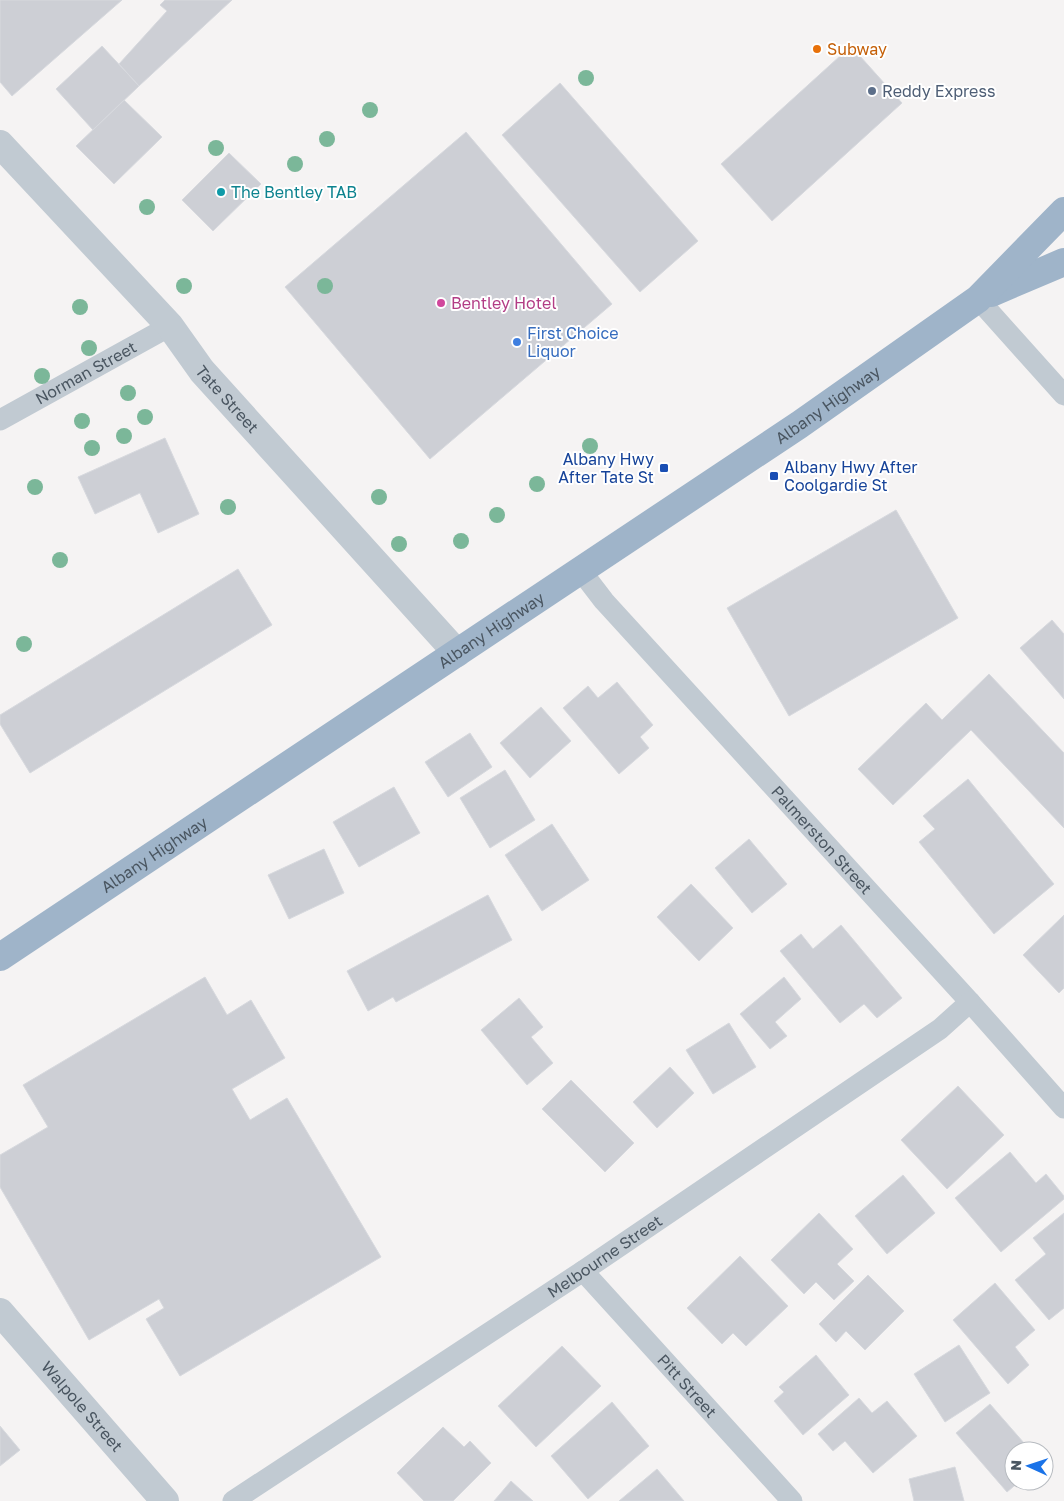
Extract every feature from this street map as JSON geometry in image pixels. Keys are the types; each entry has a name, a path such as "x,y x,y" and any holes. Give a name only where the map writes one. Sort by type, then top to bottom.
{"highway":[{"name":"Albany Highway","path":"0,957 799,425 978,299 1064,211"},
{"name":"Albany Highway","path":"978,299 1064,262"}],"street":[{"name":"Tate Street","path":"0,144 170,326 202,371 457,653"},
{"path":"978,299 1064,395"},
{"name":"Norman Street","path":"0,420 170,326"},
{"name":"Palmerston Street","path":"581,571 604,601 970,1002 1064,1108"},
{"name":"Melbourne Street","path":"233,1501 583,1271 940,1029 970,1002"},
{"name":"Pitt Street","path":"583,1271 792,1501"},
{"name":"Walpole Street","path":"0,1312 164,1501"}],"building":[{"path":"0,0 122,0 12,96 0,82"},
{"path":"165,0 232,0 139,86 119,64 167,11 160,5"},
{"path":"102,46 139,86 93,130 56,89"},
{"path":"851,46 902,103 772,221 721,164"},
{"path":"560,83 698,241 640,292 502,135"},
{"path":"124,100 162,137 114,184 76,146"},
{"path":"466,132 612,304 430,459 285,287"},
{"name":"The Bentley TAB","path":"229,153 261,184 213,231 182,200"},
{"path":"165,438 199,514 158,533 140,493 95,514 78,477"},
{"path":"896,510 958,618 789,716 727,608"},
{"path":"238,569 272,625 30,773 0,724 0,715"},
{"path":"1052,620 1064,634 1064,699 1020,648"},
{"path":"989,674 1064,753 1064,828 971,730 893,805 858,769 926,703 942,720"},
{"path":"617,682 653,725 640,737 649,748 619,774 563,708 588,686 598,698"},
{"path":"541,707 571,741 530,778 500,743"},
{"path":"470,733 492,767 448,797 425,762"},
{"path":"505,770 535,820 490,848 460,798"},
{"path":"968,779 1054,884 994,934 919,842 935,829 923,816"},
{"path":"394,787 420,833 359,867 333,822"},
{"path":"552,824 589,880 542,911 505,855"},
{"path":"749,839 787,884 752,913 715,868"},
{"path":"324,849 344,893 289,919 268,875"},
{"path":"691,884 733,928 699,961 657,917"},
{"path":"488,895 512,940 396,1002 393,997 368,1011 347,971"},
{"path":"1064,915 1064,988 1059,993 1023,955"},
{"path":"841,925 902,998 877,1018 864,1004 840,1023 780,951 801,934 813,949"},
{"path":"205,977 227,1015 251,1000 285,1058 232,1089 250,1120 287,1098 381,1257 180,1376 146,1319 164,1308 159,1299 89,1340 0,1187 0,1155 48,1127 23,1085"},
{"path":"784,977 801,999 775,1022 787,1036 770,1049 740,1014"},
{"path":"519,998 543,1027 531,1037 553,1063 527,1085 481,1030"},
{"path":"729,1023 756,1067 713,1094 686,1050"},
{"path":"670,1067 694,1093 657,1128 633,1102"},
{"path":"571,1080 634,1143 605,1172 542,1109"},
{"path":"958,1086 1004,1135 947,1189 901,1140"},
{"path":"1010,1152 1036,1183 1046,1174 1064,1196 1064,1199 1001,1252 955,1198"},
{"path":"903,1175 935,1213 887,1254 855,1216"},
{"path":"819,1213 853,1249 837,1264 854,1281 834,1300 816,1282 804,1294 771,1260"},
{"path":"1064,1213 1064,1308 1049,1320 1015,1280 1046,1254 1033,1238"},
{"path":"740,1256 788,1306 746,1346 733,1333 722,1344 687,1308"},
{"path":"868,1275 904,1311 865,1350 846,1331 836,1342 819,1324"},
{"path":"995,1283 1035,1330 1015,1347 1029,1365 1008,1384 953,1320"},
{"path":"959,1345 990,1393 945,1422 914,1374"},
{"path":"562,1346 601,1386 536,1447 498,1406"},
{"path":"816,1355 849,1395 803,1435 774,1401 784,1392 779,1387"},
{"path":"859,1398 872,1413 887,1401 917,1436 873,1473 845,1441 833,1451 818,1434"},
{"path":"612,1402 649,1446 588,1499 551,1456"},
{"path":"990,1404 1022,1441 1004,1441 1004,1489 956,1433"},
{"path":"0,1426 20,1450 0,1466"},
{"path":"443,1427 464,1447 470,1441 491,1463 453,1501 424,1501 397,1473"},
{"path":"955,1467 964,1501 914,1501 909,1479"},
{"path":"657,1469 684,1501 619,1501"},
{"path":"511,1481 533,1501 494,1501"}],"place":[{"name":"Subway","path":"817,49"},
{"name":"Reddy Express","path":"872,91"},
{"name":"The Bentley TAB","path":"221,192"},
{"name":"Bentley Hotel","path":"441,303"},
{"name":"First Choice Liquor","path":"517,342"},
{"name":"Albany Hwy After Tate St","path":"664,468"},
{"name":"Albany Hwy After Coolgardie St","path":"774,476"}]}
